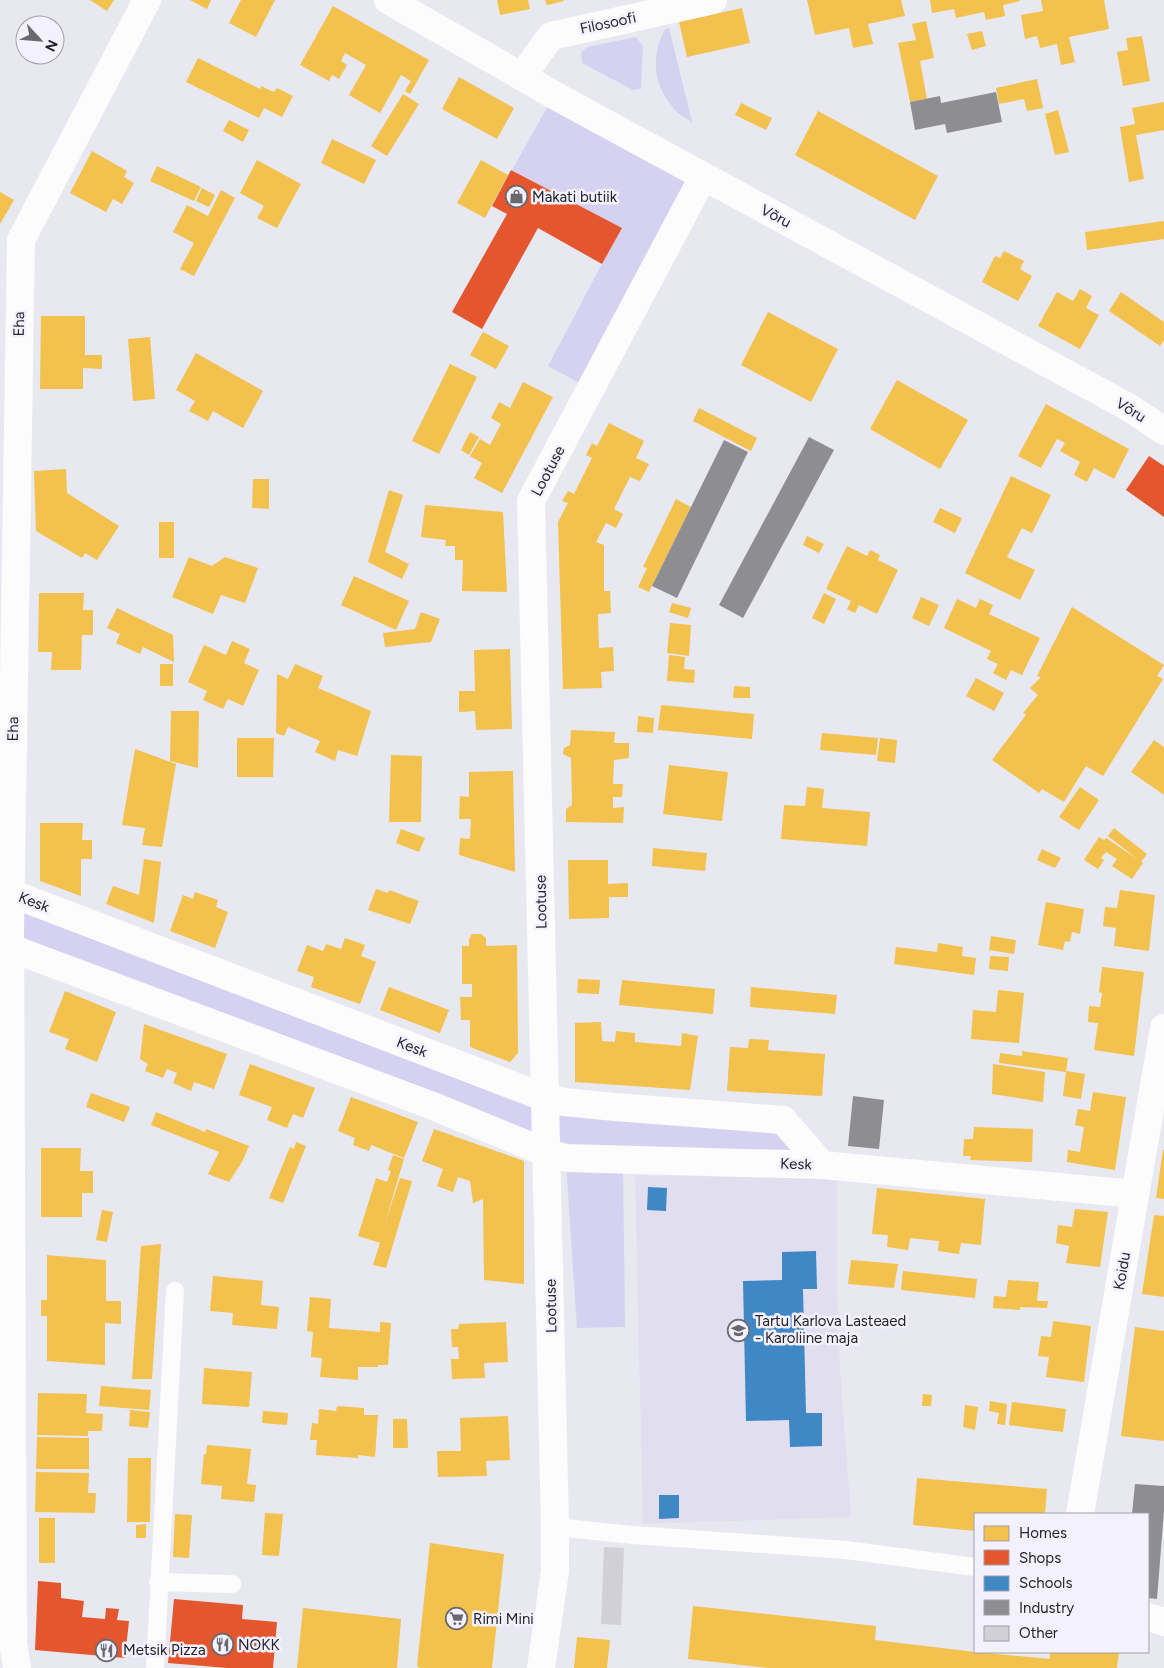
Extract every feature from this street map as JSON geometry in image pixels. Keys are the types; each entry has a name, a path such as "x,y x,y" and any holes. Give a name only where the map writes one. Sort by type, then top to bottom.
{"street":[{"name":"Eha","path":"17,1668 13,1642 5,891 21,240 147,0"},
{"name":"Võru","path":"388,0 703,176 1130,408 1164,431"},
{"name":"Filosoofi","path":"522,76 551,36 713,0"},
{"name":"Lootuse","path":"541,1668 555,1571 555,1527 531,501 703,176"},
{"name":"Kesk","path":"5,891 546,1098 564,1102 606,1106 783,1120 822,1165"},
{"name":"Kesk","path":"5,946 433,1106 547,1153 566,1158 822,1165 1135,1194"},
{"name":"Koidu","path":"1080,1513 1164,1028"},
{"path":"1149,1618 1164,1622"}],"lane":[{"path":"155,1668 158,1582 175,1292"},
{"path":"555,1527 633,1535 846,1550 974,1567"},
{"path":"158,1582 232,1584"}],"shaded area":[{"path":"669,28 692,122 676,111 662,92 658,82 656,72 657,51 665,29"},
{"path":"636,37 643,46 641,89 633,90 582,63 581,53 587,47"},
{"path":"549,104 695,182 589,388 548,366 621,228 512,170"},
{"path":"0,889 546,1098 783,1120 822,1165 623,1163 625,1327 577,1328 566,1163 0,944"},
{"name":"Tartu Karlova Lasteaed - Karoliine maja","path":"635,1175 837,1179 837,1290 840,1370 851,1517 643,1524"}],"building: Homes":[{"path":"90,0 114,0 107,11"},
{"path":"190,0 211,0 207,9"},
{"path":"241,0 275,0 256,37 229,23"},
{"path":"497,0 528,0 530,9 500,15"},
{"path":"545,0 564,0 564,1 547,5"},
{"path":"807,0 901,0 905,16 868,24 873,44 853,48 849,28 815,35"},
{"path":"930,0 1020,1 1003,5 1005,16 986,20 984,12 956,18 954,9 932,13"},
{"path":"1041,0 1104,0 1109,29 1069,37 1075,62 1061,65 1057,44 1040,48 1037,36 1025,39 1021,15 1043,11"},
{"path":"333,6 429,60 410,94 405,91 411,81 401,75 380,113 349,95 366,65 345,53 341,61 347,65 339,79 332,75 329,81 300,65"},
{"path":"742,8 750,43 687,57 679,22"},
{"path":"926,21 934,58 920,61 927,99 910,102 898,43 916,40 912,24"},
{"path":"982,31 986,46 972,50 967,34"},
{"path":"1142,36 1150,81 1123,86 1117,52 1128,50 1126,38"},
{"path":"198,58 260,89 261,86 274,92 277,88 293,96 282,117 264,108 259,118 186,82"},
{"path":"459,77 514,108 497,139 442,109"},
{"path":"1037,79 1043,108 1027,111 1024,99 999,104 996,88"},
{"path":"403,94 419,104 387,156 371,146"},
{"path":"1164,102 1164,130 1136,135 1144,179 1129,182 1120,127 1135,124 1132,108"},
{"path":"741,103 772,118 766,130 735,115"},
{"path":"1058,110 1069,152 1055,155 1045,114"},
{"path":"818,111 938,176 915,220 795,155"},
{"path":"229,120 249,130 243,142 223,131"},
{"path":"332,139 376,160 364,184 321,163"},
{"path":"92,151 127,171 124,177 134,183 122,204 113,199 106,212 70,193"},
{"path":"257,160 301,184 277,228 257,218 264,206 240,193"},
{"path":"481,160 508,175 485,218 457,203"},
{"path":"157,166 201,187 194,201 150,181"},
{"path":"202,188 215,195 209,207 196,201"},
{"path":"221,190 235,198 194,276 180,269 194,243 173,232 187,205 208,216"},
{"path":"0,192 14,200 0,224"},
{"path":"1164,221 1164,239 1087,250 1085,232"},
{"path":"1004,251 1024,261 1020,269 1032,276 1018,301 982,282 995,256 1000,258"},
{"path":"1080,289 1092,296 1086,308 1099,315 1080,349 1038,326 1057,292 1073,301"},
{"path":"1121,292 1164,322 1164,340 1160,346 1109,311"},
{"path":"768,312 838,349 811,402 741,365"},
{"path":"41,316 85,316 85,355 102,355 102,369 83,368 83,389 40,389"},
{"path":"483,332 509,346 496,369 470,355"},
{"path":"150,337 155,399 133,401 128,339"},
{"path":"196,353 263,391 243,428 213,411 208,421 189,411 195,401 176,390"},
{"path":"450,364 477,377 439,454 412,441"},
{"path":"897,380 968,420 940,469 870,429"},
{"path":"523,382 553,397 502,493 474,478 482,463 470,456 480,439 490,445 501,424 491,418 499,402 510,408"},
{"path":"1046,404 1129,449 1114,479 1094,468 1087,482 1074,475 1080,462 1060,451 1065,443 1057,439 1041,468 1018,456"},
{"path":"699,408 757,438 751,451 693,421"},
{"path":"609,423 644,441 636,458 649,464 640,481 630,477 614,509 623,514 616,528 606,523 596,542 604,545 604,591 610,591 611,613 598,614 599,648 613,647 614,671 601,672 602,688 563,689 558,522 568,503 562,501 568,491 574,494 592,458 586,455 592,443 597,446"},
{"path":"470,432 479,437 469,455 461,450"},
{"path":"66,469 67,493 119,526 97,560 85,553 82,558 36,531 34,471"},
{"path":"1011,476 1051,495 1032,533 1022,528 1007,557 1035,570 1020,600 965,573"},
{"path":"253,479 269,479 269,509 252,508"},
{"path":"389,490 403,495 385,552 409,564 402,579 368,562"},
{"path":"676,499 691,507 649,592 638,587 647,568 643,567"},
{"path":"425,505 503,512 507,592 462,591 463,560 455,560 455,546 445,546 446,540 421,537"},
{"path":"940,508 962,518 955,533 933,522"},
{"path":"159,522 174,522 174,558 159,558"},
{"path":"807,536 824,544 819,553 803,545"},
{"path":"847,546 867,556 870,550 880,555 878,560 898,570 877,614 859,605 855,613 847,609 851,601 826,589"},
{"path":"189,557 212,566 225,557 258,568 245,603 221,595 213,614 172,597"},
{"path":"354,576 409,601 396,630 341,605"},
{"path":"39,593 84,593 83,610 93,610 93,635 82,635 81,670 51,670 52,652 38,652"},
{"path":"824,593 836,599 824,624 812,618"},
{"path":"921,597 939,605 929,626 912,618"},
{"path":"957,599 976,608 980,599 993,605 989,614 1040,638 1022,675 1011,670 1006,680 993,673 998,664 987,659 991,651 944,628"},
{"path":"672,603 691,608 688,618 669,612"},
{"path":"1072,607 1164,665 1157,676 1163,679 1103,776 1086,766 1064,802 1042,789 1039,793 992,760 1026,715 1023,713 1038,695 1030,688 1041,677 1037,676"},
{"path":"117,608 173,635 174,662 143,647 140,654 116,643 120,634 107,628"},
{"path":"421,612 440,619 431,642 385,647 383,633 415,629"},
{"path":"670,623 691,625 689,656 667,653"},
{"path":"232,641 250,649 244,663 259,670 243,706 228,699 223,709 203,700 207,691 188,682 204,645 226,655"},
{"path":"510,649 512,729 476,730 475,711 459,712 459,691 475,691 474,650"},
{"path":"669,655 685,657 684,669 695,670 694,683 667,681"},
{"path":"160,664 173,664 173,686 160,686"},
{"path":"295,664 323,676 318,688 371,711 357,756 338,750 335,761 315,752 320,741 288,727 284,736 276,733 277,674 288,679"},
{"path":"976,678 1004,693 994,711 966,696"},
{"path":"734,686 750,687 750,698 733,698"},
{"path":"661,705 754,714 752,739 658,730"},
{"path":"171,711 199,711 198,768 170,761"},
{"path":"638,716 654,718 653,733 637,732"},
{"path":"571,730 615,732 614,743 629,743 629,758 614,760 613,784 623,784 622,797 613,797 613,808 624,807 623,823 566,822 566,809 572,805 571,758 563,754 563,752 564,748 570,745"},
{"path":"822,733 878,738 876,755 820,750"},
{"path":"237,738 274,738 273,777 237,777"},
{"path":"880,738 897,740 895,763 877,761"},
{"path":"1154,740 1164,747 1164,795 1131,772"},
{"path":"135,749 176,764 162,847 142,845 145,828 122,825"},
{"path":"391,755 422,756 421,822 389,822"},
{"path":"669,765 728,772 722,821 663,814"},
{"path":"513,771 515,872 459,855 460,838 470,839 471,819 459,819 460,796 469,797 469,772"},
{"path":"807,787 824,789 822,808 870,812 867,846 781,839 784,805 805,806"},
{"path":"1080,787 1099,800 1079,830 1059,817"},
{"path":"40,823 83,823 82,840 92,840 92,859 81,859 81,896 40,881"},
{"path":"1114,828 1147,854 1141,862 1108,836"},
{"path":"401,829 425,838 419,852 396,843"},
{"path":"1099,837 1104,840 1106,838 1143,863 1132,879 1112,866 1117,859 1106,852 1101,858 1104,860 1098,869 1084,860"},
{"path":"653,848 707,853 705,871 652,866"},
{"path":"1042,849 1061,858 1055,868 1037,860"},
{"path":"144,859 161,862 154,923 106,904 113,886 139,895"},
{"path":"568,860 608,860 608,884 628,883 628,897 609,897 609,918 569,919"},
{"path":"376,889 388,893 389,890 419,901 410,924 368,910"},
{"path":"1120,890 1155,895 1149,951 1114,946 1116,928 1103,926 1105,907 1117,908"},
{"path":"195,892 218,900 216,907 228,912 215,948 170,931 183,895 193,899"},
{"path":"1046,902 1084,909 1080,934 1072,932 1070,942 1065,941 1063,950 1038,945"},
{"path":"472,934 481,934 486,938 486,946 517,945 518,1053 510,1062 470,1047 470,1020 461,1020 460,997 472,997 472,984 462,984 462,946 469,946 469,939"},
{"path":"991,936 1016,940 1014,954 989,950"},
{"path":"345,938 365,945 361,956 376,962 360,1004 311,987 314,977 297,971 307,945 323,951 326,944 341,949"},
{"path":"938,943 963,947 962,956 976,958 974,975 894,964 896,947 937,952"},
{"path":"990,956 1009,957 1008,971 989,969"},
{"path":"1102,967 1144,972 1134,1056 1094,1050 1098,1023 1088,1022 1089,1006 1100,1007 1102,993 1099,992"},
{"path":"578,979 600,980 599,994 577,993"},
{"path":"622,980 715,989 713,1014 619,1005"},
{"path":"389,987 449,1010 440,1033 380,1010"},
{"path":"751,987 837,995 835,1014 750,1007"},
{"path":"998,990 1024,993 1019,1043 971,1039 973,1010 996,1012"},
{"path":"65,991 116,1012 97,1062 65,1049 69,1039 49,1032"},
{"path":"601,1022 602,1041 615,1042 616,1031 635,1033 635,1042 681,1046 682,1033 698,1036 690,1090 575,1082 575,1023"},
{"path":"144,1024 227,1054 214,1089 194,1082 191,1091 173,1083 177,1073 167,1069 163,1078 145,1071 148,1064 140,1059"},
{"path":"749,1039 769,1040 768,1050 825,1054 822,1096 727,1091 730,1047 748,1048"},
{"path":"1022,1051 1068,1058 1066,1072 999,1063 1000,1053 1022,1056"},
{"path":"250,1064 315,1088 303,1118 293,1114 287,1128 267,1120 272,1107 239,1095"},
{"path":"993,1064 1045,1072 1043,1102 992,1094"},
{"path":"1066,1071 1085,1074 1081,1099 1063,1096"},
{"path":"1093,1092 1126,1097 1115,1170 1067,1162 1068,1150 1080,1152 1084,1127 1075,1125 1078,1109 1090,1111"},
{"path":"91,1093 130,1107 124,1122 86,1107"},
{"path":"351,1097 418,1122 404,1158 371,1145 369,1151 353,1145 355,1138 338,1131"},
{"path":"156,1112 205,1132 206,1129 249,1146 242,1162 229,1182 208,1174 219,1152 151,1125"},
{"path":"974,1127 1033,1129 1032,1162 970,1160 971,1156 963,1156 964,1139 973,1139"},
{"path":"434,1129 524,1161 524,1284 484,1280 483,1199 473,1203 470,1181 458,1177 453,1192 437,1186 443,1169 422,1161"},
{"path":"296,1142 306,1146 283,1203 269,1198 290,1147 294,1149"},
{"path":"41,1148 81,1148 80,1171 93,1171 93,1193 82,1193 82,1217 41,1217"},
{"path":"1164,1150 1164,1199 1156,1198"},
{"path":"393,1155 404,1159 384,1226 400,1178 412,1181 386,1268 373,1265 380,1243 358,1236 376,1178 387,1182 391,1171 388,1170"},
{"path":"877,1188 985,1199 981,1245 961,1243 959,1254 938,1251 939,1241 910,1238 908,1250 887,1247 888,1235 872,1234"},
{"path":"1075,1209 1108,1212 1100,1267 1066,1263 1069,1246 1056,1243 1058,1225 1072,1227"},
{"path":"102,1210 113,1212 107,1242 96,1240"},
{"path":"1154,1215 1164,1216 1164,1297 1142,1294"},
{"path":"161,1244 152,1379 132,1379 141,1246"},
{"path":"47,1255 106,1260 106,1301 121,1301 121,1324 105,1323 105,1365 47,1361 47,1316 41,1316 41,1300 47,1300"},
{"path":"851,1260 898,1264 894,1288 848,1284"},
{"path":"903,1271 977,1279 975,1298 901,1290"},
{"path":"213,1276 263,1281 261,1305 279,1307 277,1329 232,1325 233,1313 210,1311"},
{"path":"1008,1280 1039,1282 1037,1301 1048,1301 1047,1308 1020,1307 1020,1310 993,1308 994,1296 1006,1297"},
{"path":"310,1297 331,1299 329,1328 380,1332 380,1322 391,1323 388,1365 358,1367 358,1380 320,1377 322,1358 311,1357 313,1332 307,1331"},
{"path":"1053,1321 1091,1326 1084,1382 1046,1377 1049,1357 1038,1356 1041,1336 1051,1337"},
{"path":"506,1322 508,1362 484,1363 485,1378 452,1379 451,1359 459,1359 458,1347 452,1347 451,1329 458,1329 459,1324"},
{"path":"1135,1327 1164,1331 1164,1441 1121,1436"},
{"path":"204,1368 252,1372 249,1407 202,1404"},
{"path":"101,1386 151,1390 149,1410 99,1406"},
{"path":"38,1393 87,1394 86,1413 103,1414 102,1431 88,1431 88,1436 37,1435"},
{"path":"923,1394 932,1395 931,1406 922,1406"},
{"path":"990,1401 1007,1404 1005,1425 997,1424 999,1413 989,1411"},
{"path":"1012,1402 1066,1409 1063,1432 1009,1425"},
{"path":"965,1405 978,1407 975,1430 963,1427"},
{"path":"337,1406 364,1408 364,1415 378,1415 375,1457 358,1455 358,1458 316,1455 317,1440 310,1440 312,1423 318,1424 319,1409 336,1411"},
{"path":"130,1410 150,1412 148,1428 129,1426"},
{"path":"263,1411 288,1413 287,1425 262,1423"},
{"path":"508,1416 510,1460 486,1461 487,1476 438,1477 437,1451 461,1451 460,1418"},
{"path":"393,1419 407,1419 408,1448 393,1448"},
{"path":"37,1437 89,1438 89,1469 36,1469"},
{"path":"207,1445 251,1449 247,1484 256,1485 254,1502 221,1499 222,1486 201,1484 204,1454 206,1454"},
{"path":"128,1458 151,1458 150,1522 127,1522"},
{"path":"36,1472 89,1473 88,1493 96,1493 95,1513 35,1512"},
{"path":"917,1478 1047,1489 1045,1513 974,1513 974,1531 913,1525"},
{"path":"265,1513 283,1514 279,1556 262,1555"},
{"path":"175,1514 192,1515 189,1558 173,1557"},
{"path":"39,1518 55,1518 55,1563 39,1563"},
{"path":"146,1524 146,1538 136,1538 136,1525"},
{"path":"430,1543 504,1554 492,1668 420,1668 417,1666"},
{"path":"693,1606 876,1626 875,1640 974,1653 1050,1659 1050,1653 1119,1653 1117,1668 769,1668 688,1659"},
{"path":"303,1608 401,1619 397,1668 297,1668"},
{"path":"577,1637 610,1640 607,1668 574,1668"}],"building: Shops":[{"path":"511,170 622,228 602,264 538,228 482,329 452,312 507,214 492,206"},
{"path":"1149,456 1164,466 1164,517 1126,490"},
{"path":"38,1581 61,1583 61,1598 84,1601 82,1617 105,1619 106,1608 119,1609 117,1620 129,1621 125,1658 35,1650"},
{"path":"174,1599 243,1605 242,1619 277,1622 273,1668 227,1668 168,1663"}],"building: Schools":[{"path":"648,1187 667,1188 666,1211 647,1210"},
{"name":"Tartu Karlova Lasteaed - Karoliine maja","path":"816,1251 817,1289 803,1289 806,1413 822,1413 822,1446 790,1447 789,1420 746,1421 743,1281 782,1280 782,1252"},
{"path":"659,1495 679,1495 679,1518 659,1519"}],"building: Industry":[{"path":"996,92 1002,122 947,133 945,124 915,130 910,102 940,96 941,103"},
{"path":"809,437 834,450 743,618 719,605"},
{"path":"724,440 748,452 677,598 652,586"},
{"path":"853,1096 884,1100 879,1149 848,1146"},
{"path":"1135,1484 1164,1486 1164,1511 1157,1599 1149,1598 1149,1513 1132,1513"}],"building: Other":[{"path":"604,1547 624,1548 621,1625 601,1624"}],"place":[{"name":"Makati butiik","path":"516,197"},
{"name":"Tartu Karlova Lasteaed - Karoliine maja","path":"739,1330"},
{"name":"Rimi Mini","path":"457,1619"},
{"name":"NOKK","path":"222,1645"},
{"name":"Metsik Pizza","path":"107,1650"}]}
